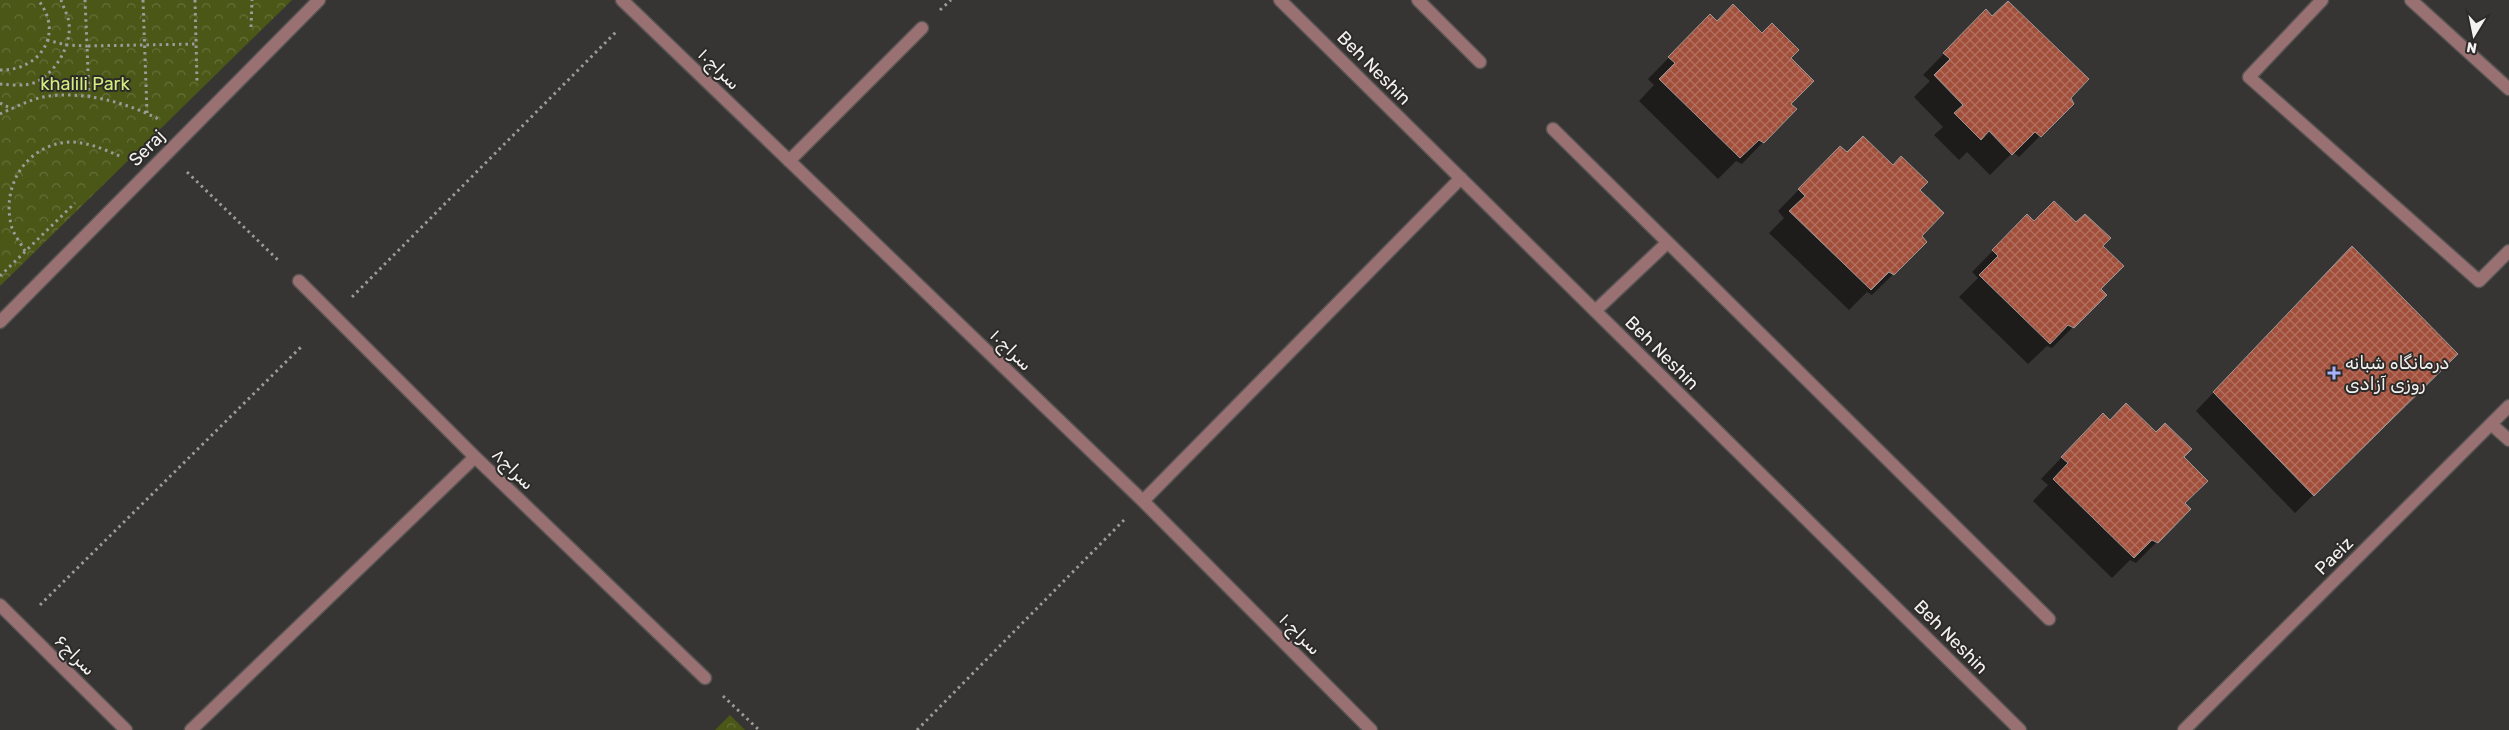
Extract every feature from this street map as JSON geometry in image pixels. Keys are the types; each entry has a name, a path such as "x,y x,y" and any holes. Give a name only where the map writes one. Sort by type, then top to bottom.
{"street":[{"name":"Seraj","path":"0,322 319,0"},
{"name":"سراج۱۰","path":"622,0 1143,501 1371,730"},
{"name":"Beh Neshin","path":"1280,0 2020,730"},
{"path":"1418,0 1480,62"},
{"path":"2322,0 2249,77 2480,281 2509,251"},
{"path":"2418,2 2509,89"},
{"path":"789,161 922,28"},
{"path":"1553,129 2048,619"},
{"path":"1143,501 1460,178"},
{"path":"1595,311 1667,243"},
{"name":"سراج۸","path":"299,281 475,457 705,678"},
{"name":"Paeiz","path":"2184,730 2509,406"},
{"path":"2491,424 2509,440"},
{"path":"191,730 475,457"},
{"name":"سراج۶","path":"0,605 126,730"}],"path":[{"path":"0,70 25,67 36,59 45,48 49,20 38,0"},
{"path":"0,84 16,86 37,82 55,68 66,45 68,20 61,0"},
{"path":"85,0 88,97"},
{"path":"143,0 147,113"},
{"path":"195,0 197,84"},
{"path":"252,0 252,30"},
{"path":"334,315 636,13"},
{"path":"47,40 66,45 87,46 196,44"},
{"path":"0,114 43,98 79,96 147,113 160,120"},
{"path":"0,103 12,109"},
{"path":"25,251 12,228 9,202 15,175 29,157 48,147 70,142 93,146 122,157"},
{"path":"167,152 299,281"},
{"path":"20,625 302,346"},
{"path":"917,730 1143,501"},
{"path":"705,678 759,730"}],"green space":[{"name":"khalili Park","path":"0,0 292,0 0,286"},
{"path":"730,715 745,730 715,730"}],"building":[{"path":"2008,1 2089,79 2071,98 2074,104 2041,137 2035,132 2012,155 1989,131 1981,140 1954,113 1963,105 1934,75 1950,59 1943,53 1986,9 1992,16"},
{"path":"1733,4 1762,33 1772,23 1799,50 1791,58 1814,81 1791,104 1797,109 1764,143 1759,140 1740,158 1659,79 1675,63 1668,57 1710,14 1717,21"},
{"path":"1863,136 1893,165 1901,156 1928,182 1920,190 1944,213 1922,236 1927,242 1894,275 1889,272 1871,290 1789,211 1805,196 1798,189 1840,146 1847,152"},
{"path":"2054,201 2076,222 2085,214 2111,238 2103,246 2124,266 2101,289 2107,295 2074,328 2068,325 2050,344 1979,275 1998,256 1992,250 2027,214 2034,221"},
{"name":"درمانگاه شبانه روزی آزادی","path":"2352,246 2458,354 2314,496 2213,392"},
{"path":"2126,403 2156,432 2165,423 2192,449 2184,457 2208,481 2185,503 2191,509 2158,543 2152,540 2134,558 2053,479 2068,463 2061,457 2103,413 2110,420"}],"place":[{"name":"درمانگاه شبانه روزی آزادی","path":"2334,373"}]}
